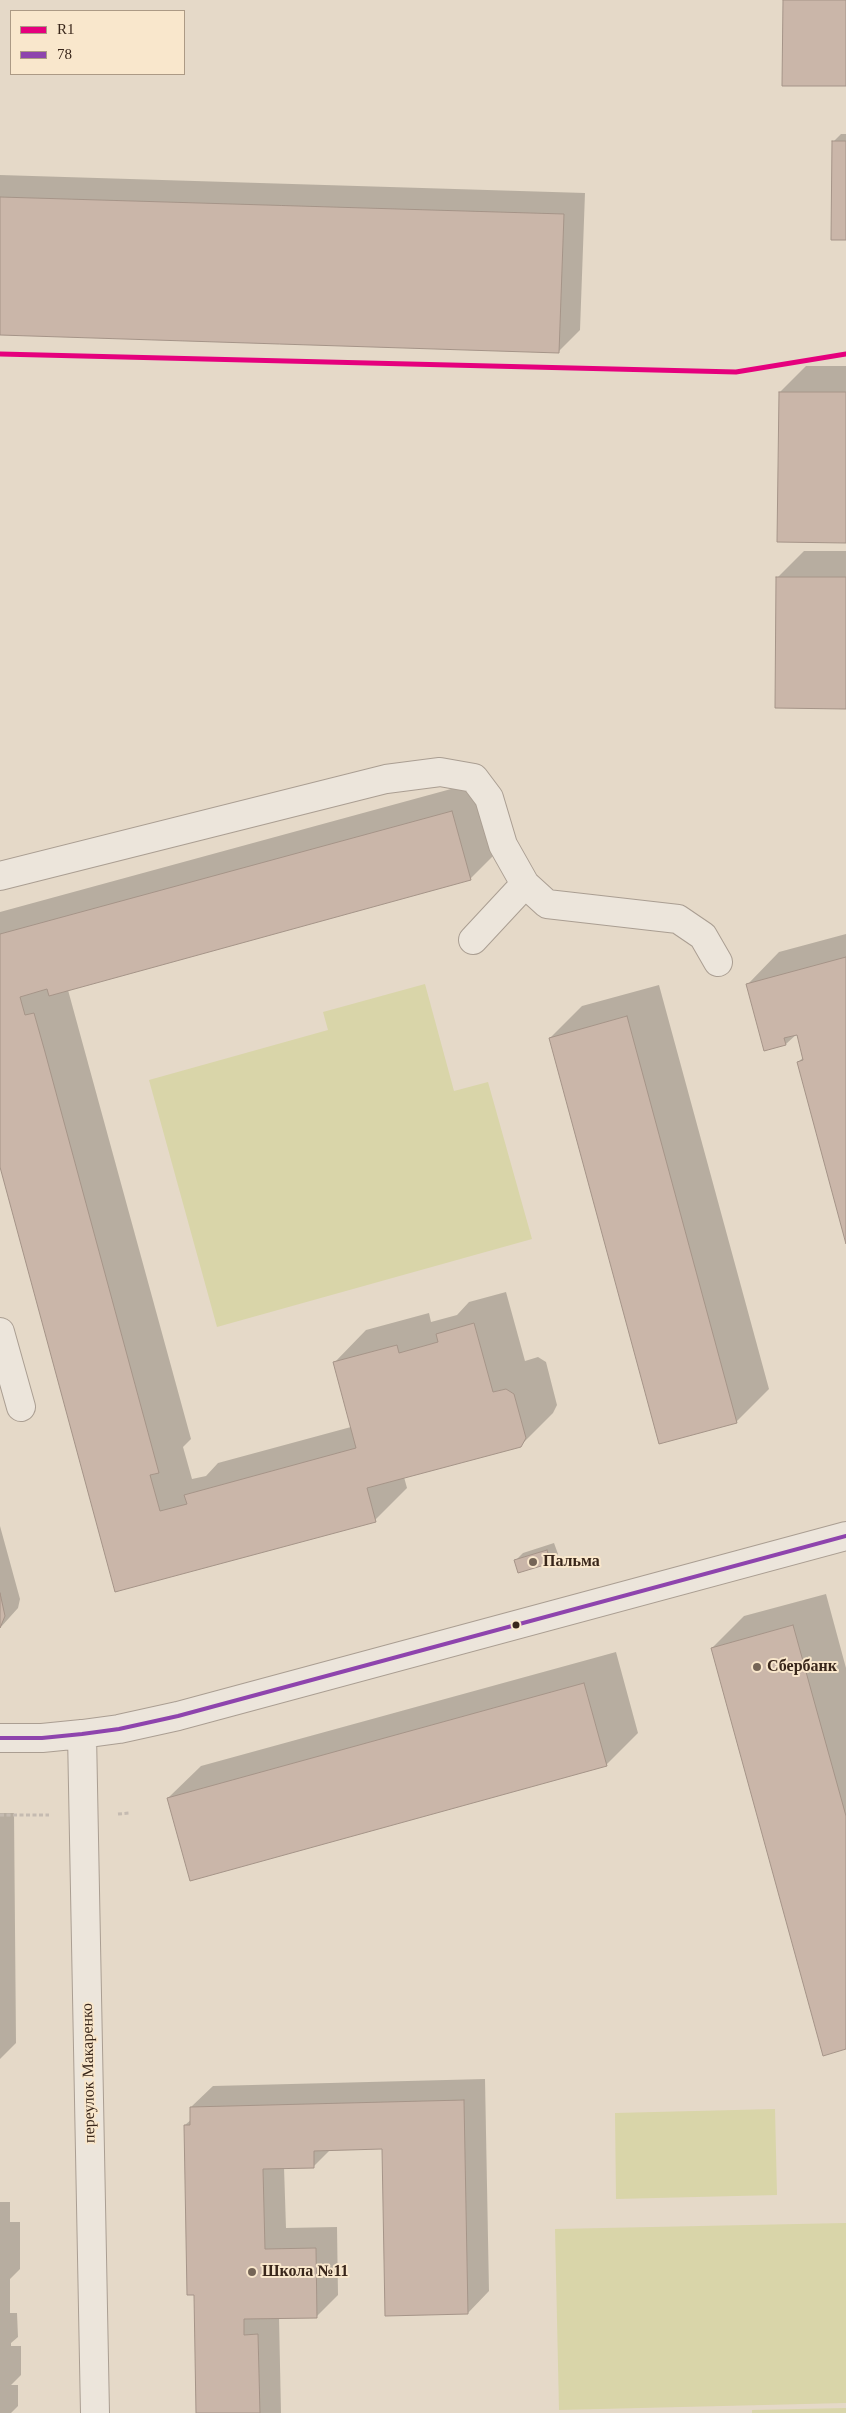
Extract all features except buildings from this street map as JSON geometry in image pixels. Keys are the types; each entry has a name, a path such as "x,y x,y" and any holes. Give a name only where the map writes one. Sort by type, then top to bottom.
{"street":[{"path":"0,876 386,779 440,772 474,778 488,798 503,845 525,884 547,904 678,919 703,936 718,962"},
{"path":"473,940 525,884"},
{"path":"0,1332 21,1407"},
{"path":"0,1738 42,1738 82,1734 119,1729 178,1716 846,1536"},
{"name":"переулок Макаренко","path":"82,1734 95,2413"}],"shaded area":[{"path":"425,984 454,1091 488,1082 532,1239 217,1327 149,1080 328,1030 323,1012"},
{"path":"775,2109 777,2195 616,2199 615,2113"},
{"path":"846,2223 846,2403 559,2410 555,2229"},
{"path":"846,2408 846,2413 752,2413 752,2410"}],"transit line":[{"name":"R1","path":"0,354 736,372 846,354"},
{"name":"78","path":"0,1738 42,1738 82,1734 119,1729 178,1716 846,1536"}],"place":[{"name":"Пальма","path":"533,1562"},
{"name":"Сбербанк","path":"757,1667"},
{"name":"Школа №11","path":"252,2272"}]}
